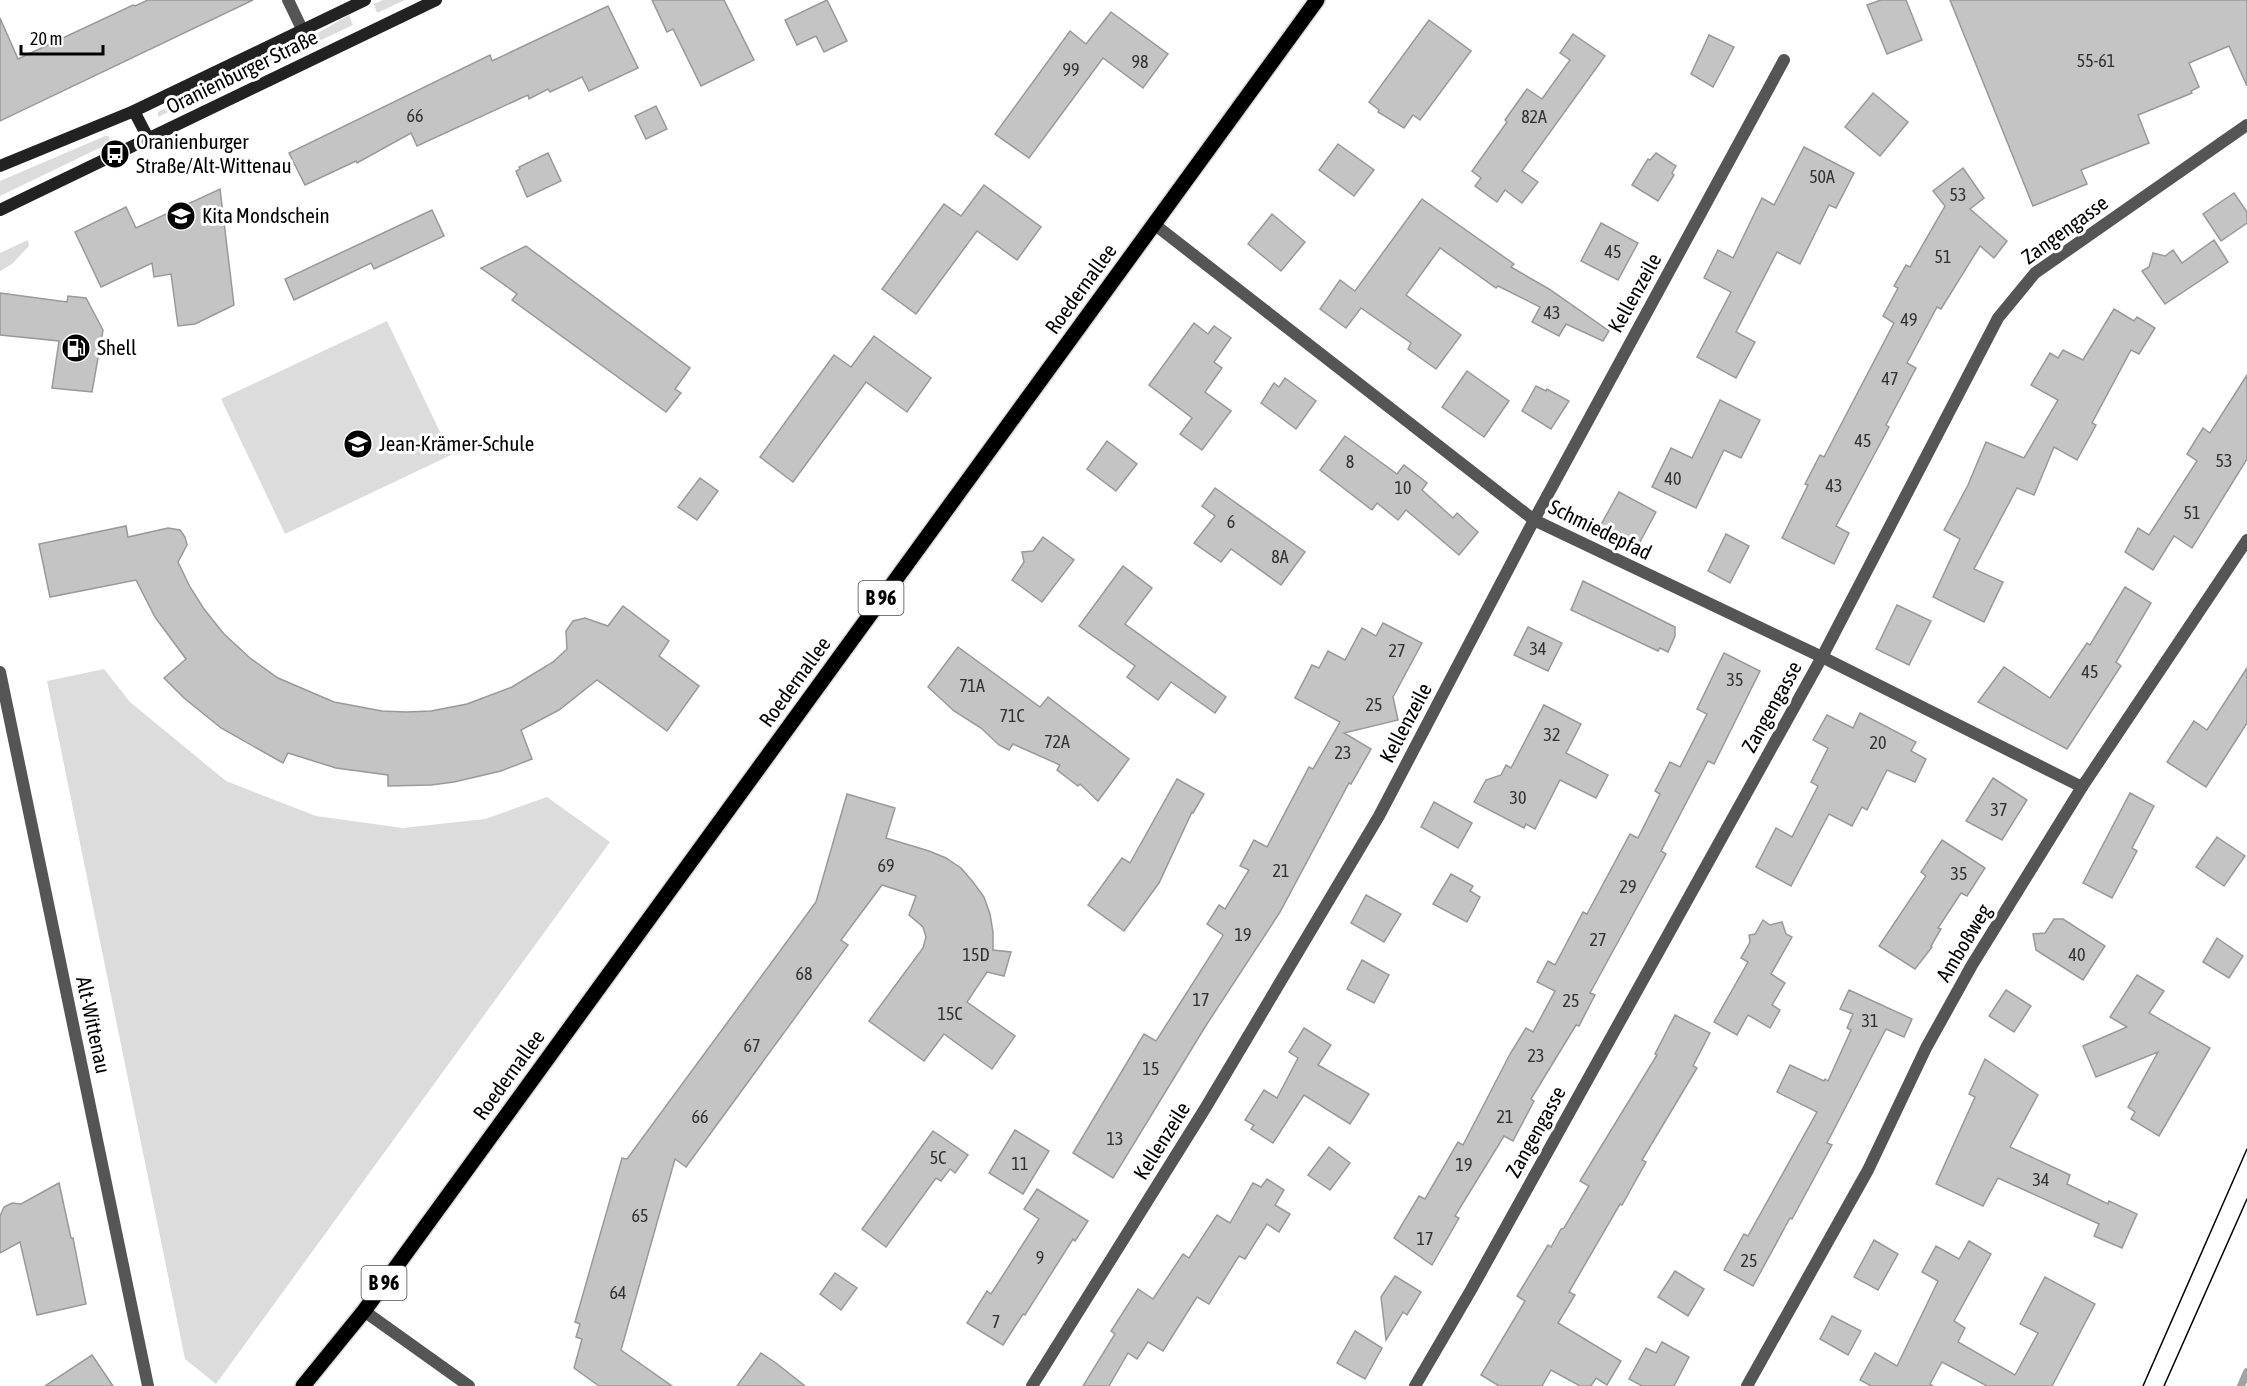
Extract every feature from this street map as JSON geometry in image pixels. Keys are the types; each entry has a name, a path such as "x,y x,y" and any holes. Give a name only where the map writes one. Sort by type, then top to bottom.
{"main road":[{"name":"Oranienburger Straße","path":"0,166 134,111 365,0"},
{"name":"Oranienburger Straße","path":"0,210 436,0"},
{"name":"Roedernallee","path":"303,1386 364,1311 1317,0"},
{"path":"134,111 148,138"}],"street":[{"path":"288,0 302,29"},
{"name":"Kellenzeile","path":"1032,1386 1206,1107 1379,816 1534,520 1784,60"},
{"name":"Zangengasse","path":"1415,1386 1477,1280 1822,657 1998,318 2036,273 2247,125"},
{"name":"Schmiedepfad","path":"1154,224 1534,520 1822,657 2082,787"},
{"name":"Amboßweg","path":"1747,1386 1868,1170 1932,1038 1972,965 2082,787 2247,540"},
{"name":"Alt-Wittenau","path":"0,672 148,1386"},
{"path":"364,1311 469,1386"}],"shaded area":[{"path":"383,0 405,0 377,13 374,4"},
{"path":"349,15 353,25 158,117 158,112 301,43"},
{"path":"109,136 110,143 0,196 0,181"},
{"path":"28,240 29,246 12,264 0,271 0,253"},
{"path":"387,321 451,455 285,534 221,399"},
{"path":"104,669 130,702 226,781 316,816 403,828 485,819 547,797 610,842 216,1384 185,1359 47,681"}],"building":[{"path":"148,0 253,0 0,121 0,18 18,59"},
{"path":"652,0 724,0 754,60 701,86 673,29 667,32"},
{"path":"827,0 847,41 824,52 816,36 797,45 785,20"},
{"path":"1881,0 1906,0 1922,40 1887,54 1867,5"},
{"path":"1950,0 2247,0 2247,86 2229,46 2189,63 2199,87 2191,91 2192,93 2138,115 2149,143 2081,170 2087,184 2033,206"},
{"path":"608,6 638,68 589,91 582,77 550,92 548,89 529,99 528,95 417,146 411,133 357,163 356,161 305,185 289,153 490,55 492,61"},
{"path":"1111,12 1168,54 1143,88 1103,58 1029,158 995,134 1070,31 1086,44"},
{"path":"1429,20 1471,51 1420,120 1413,115 1404,128 1378,112 1379,110 1369,102"},
{"path":"1573,34 1605,56 1522,171 1538,182 1522,203 1505,190 1497,202 1475,186 1481,178 1472,171 1527,89 1542,99 1570,60 1560,53"},
{"path":"1709,35 1734,47 1713,87 1691,74"},
{"path":"1873,93 1908,122 1880,156 1845,127"},
{"path":"656,106 667,129 646,139 635,116"},
{"path":"1338,144 1374,170 1354,196 1319,170"},
{"path":"1804,147 1854,173 1836,208 1829,205 1800,264 1777,252 1736,332 1755,342 1736,378 1697,357 1731,292 1704,278 1718,250 1733,258 1762,198 1774,205"},
{"path":"548,153 561,181 527,197 516,171 520,169 519,167"},
{"path":"1656,153 1676,166 1672,173 1674,175 1658,201 1632,185 1648,159 1650,160"},
{"path":"1963,168 1984,198 1970,209 2007,241 1994,258 1980,246 1941,309 1937,307 1907,363 1916,368 1886,425 1889,427 1836,526 1849,533 1834,564 1782,538 1820,455 1824,457 1894,323 1883,316 1898,288 1894,286 1906,265 1910,267 1945,206 1933,191"},
{"path":"984,185 1041,227 1017,260 977,231 916,314 882,289 944,204 961,216"},
{"path":"220,189 234,305 195,324 178,326 171,274 154,277 152,263 101,287 75,232 126,207 136,228"},
{"path":"2234,193 2247,212 2247,223 2221,241 2203,214"},
{"path":"1422,199 1514,264 1511,267 1549,289 1609,331 1603,341 1566,324 1559,336 1532,322 1540,307 1498,286 1496,288 1440,248 1406,295 1461,335 1436,369 1408,349 1411,343 1361,308 1346,328 1320,309 1340,280 1355,291"},
{"path":"432,210 444,236 374,269 371,263 294,300 285,279"},
{"path":"1272,214 1305,242 1281,271 1248,244"},
{"path":"1601,223 1638,243 1618,280 1581,261"},
{"path":"2214,240 2228,262 2165,304 2142,271 2149,267 2153,253 2165,256 2173,250 2182,263"},
{"path":"526,246 690,368 675,389 681,393 666,412 512,300 517,294 481,268"},
{"path":"0,293 67,302 68,296 86,298 103,330 92,392 52,388 59,341 0,335"},
{"path":"2114,309 2134,321 2137,317 2155,328 2139,354 2131,350 2092,423 2096,425 2077,460 2054,447 2034,495 2017,488 1974,569 2003,582 1984,622 1933,597 1960,539 1944,530 1968,485 1986,442 2024,458 2058,400 2031,385 2050,353 2058,358 2063,350 2083,360"},
{"path":"1194,323 1208,334 1214,326 1231,338 1214,362 1222,368 1205,392 1231,411 1202,450 1180,434 1192,418 1149,385"},
{"path":"874,336 931,378 907,412 866,382 793,482 760,457 834,355 851,367"},
{"path":"1467,371 1509,401 1484,437 1442,407"},
{"path":"2247,375 2247,459 2192,548 2174,536 2153,570 2125,552 2138,528 2149,535 2197,461 2187,454 2203,428 2210,433"},
{"path":"1285,378 1316,401 1296,429 1261,403 1274,383 1279,387"},
{"path":"1536,386 1546,391 1547,389 1569,401 1551,429 1522,411"},
{"path":"1720,400 1760,420 1741,458 1724,450 1696,508 1652,487 1671,448 1692,458"},
{"path":"1345,436 1397,474 1404,465 1427,483 1422,490 1453,518 1457,513 1478,532 1459,555 1406,510 1398,520 1377,503 1372,510 1320,470"},
{"path":"1107,441 1137,464 1116,491 1087,469"},
{"path":"700,478 718,491 697,520 678,507"},
{"path":"1215,488 1305,552 1281,585 1231,549 1221,562 1194,543 1215,516 1202,506"},
{"path":"1619,492 1656,512 1635,551 1598,530"},
{"path":"126,526 128,537 168,528 180,530 187,545 178,562 204,609 224,634 250,658 278,678 334,702 382,711 406,712 431,711 467,704 512,687 553,662 567,649 566,631 573,621 585,618 608,626 623,606 669,641 659,656 699,686 667,731 597,680 559,710 521,730 532,759 501,771 454,782 388,786 388,775 336,768 288,753 283,763 221,728 184,698 164,678 186,659 155,617 136,580 50,597 39,544"},
{"path":"1726,534 1749,546 1730,583 1708,571"},
{"path":"1043,537 1074,560 1042,602 1012,580 1024,562 1022,552 1033,551"},
{"path":"1123,566 1152,588 1125,624 1226,697 1215,713 1171,682 1158,700 1127,677 1135,666 1079,626"},
{"path":"1583,581 1675,627 1675,636 1668,652 1660,648 1658,651 1571,610"},
{"path":"2125,587 2151,603 2116,662 2121,666 2067,749 1978,702 2004,667 2050,698 2087,643 2090,645"},
{"path":"1897,605 1931,621 1909,665 1876,649"},
{"path":"1383,623 1422,643 1393,697 1398,720 1344,733 1371,749 1351,784 1349,783 1280,912 1205,1027 1113,1178 1073,1153 1144,1034 1156,1041 1221,939 1223,935 1207,924 1219,905 1225,909 1249,870 1240,866 1254,840 1267,847 1309,767 1313,769 1340,722 1295,698 1312,665 1319,668 1328,651 1345,660 1362,628 1376,636"},
{"path":"1528,627 1562,643 1548,671 1514,655"},
{"path":"958,647 1040,707 1048,697 1129,759 1098,801 1080,784 1078,786 1057,770 1060,765 1013,744 1009,750 999,745 981,728 954,711 928,687"},
{"path":"1724,653 1760,671 1714,764 1708,761 1661,851 1666,854 1590,993 1595,995 1579,1026 1576,1025 1531,1099 1534,1101 1513,1141 1504,1136 1455,1216 1459,1218 1432,1265 1394,1238 1419,1196 1425,1199 1458,1142 1463,1145 1526,1028 1533,1032 1555,991 1537,982 1548,961 1555,965 1583,912 1587,914 1630,834 1638,838 1660,794 1655,791 1670,762 1680,767 1707,714 1697,709"},
{"path":"2247,668 2247,723 2206,787 2167,762 2194,721 2207,730"},
{"path":"1544,705 1581,724 1566,753 1608,775 1596,798 1560,780 1535,829 1526,824 1524,828 1474,802 1486,780 1501,775 1506,765 1511,768"},
{"path":"1860,713 1916,742 1911,751 1926,759 1915,782 1887,770 1867,810 1862,807 1852,826 1829,814 1791,886 1756,867 1776,828 1792,837 1818,786 1811,782 1828,748 1813,740 1827,715 1853,728"},
{"path":"1993,778 2027,800 2002,840 1966,821"},
{"path":"1177,779 1204,794 1192,812 1159,883 1124,931 1088,905 1122,858 1130,863"},
{"path":"2130,793 2154,806 2132,848 2137,851 2112,898 2083,883"},
{"path":"847,794 895,808 886,838 946,858 961,868 984,897 990,914 993,950 1011,952 1004,976 987,972 967,1002 1015,1036 992,1069 944,1034 924,1061 869,1021 923,948 926,937 923,927 909,915 916,896 882,885 841,940 848,945 686,1167 675,1159 621,1350 672,1386 599,1386 574,1368 582,1339 576,1337 580,1324 575,1322 622,1158 627,1159 816,902"},
{"path":"1434,802 1472,823 1458,848 1421,827"},
{"path":"2217,837 2245,856 2224,886 2196,867"},
{"path":"1942,840 1985,868 1967,896 1961,893 1938,928 1941,929 1932,947 1915,969 1879,946 1926,876 1921,872"},
{"path":"1451,874 1473,886 1470,891 1480,897 1467,922 1433,904"},
{"path":"1366,895 1401,914 1384,942 1351,923"},
{"path":"2054,919 2063,919 2105,946 2083,980 2036,950 2033,934 2045,933"},
{"path":"1763,920 1770,925 1782,922 1786,934 1792,937 1771,974 1785,983 1772,1005 1780,1010 1770,1028 1748,1015 1737,1035 1714,1022 1748,962 1741,958 1750,942 1749,935 1755,934"},
{"path":"2217,938 2243,956 2229,978 2203,962"},
{"path":"1362,960 1389,975 1374,1003 1347,989"},
{"path":"2137,975 2164,991 2149,1013 2210,1048 2159,1136 2131,1119 2135,1112 2128,1107 2158,1052 2096,1077 2083,1046 2127,1027 2110,1017"},
{"path":"1849,990 1912,1019 1904,1037 1886,1029 1827,1143 1832,1145 1753,1286 1724,1270 1744,1234 1748,1236 1817,1112 1777,1092 1790,1065 1828,1081 1851,1030 1847,1028 1853,1014 1840,1009"},
{"path":"2006,990 2031,1006 2014,1032 1989,1016"},
{"path":"1675,1015 1710,1033 1693,1066 1697,1068 1642,1160 1646,1162 1622,1205 1620,1204 1569,1292 1575,1295 1558,1323 1621,1361 1607,1385 1596,1378 1591,1386 1580,1386 1551,1370 1542,1386 1499,1386 1481,1375 1525,1301 1517,1296 1548,1245 1551,1247 1561,1229 1564,1228 1589,1186 1580,1181 1657,1055 1655,1054"},
{"path":"1304,1028 1331,1045 1318,1065 1369,1094 1350,1124 1304,1095 1273,1143 1251,1129 1254,1125 1245,1120 1264,1090 1277,1098 1298,1058 1289,1052"},
{"path":"1985,1059 2038,1095 2010,1147 2070,1175 2067,1184 2108,1204 2109,1201 2137,1214 2122,1248 2094,1236 2099,1224 1998,1178 1983,1206 1936,1184 1975,1097 1969,1094"},
{"path":"1015,1130 1049,1151 1023,1194 989,1173"},
{"path":"933,1131 968,1155 955,1173 950,1169 941,1181 936,1178 886,1247 862,1229"},
{"path":"1329,1147 1350,1163 1330,1190 1308,1175"},
{"path":"1267,1179 1284,1190 1275,1205 1290,1214 1279,1232 1267,1224 1245,1259 1239,1256 1209,1304 1197,1297 1163,1351 1148,1342 1137,1359 1128,1353 1109,1386 1083,1386 1115,1334 1111,1331 1138,1289 1153,1299 1183,1254 1189,1258 1217,1215 1230,1223 1253,1183 1261,1187"},
{"path":"59,1183 86,1304 37,1315 20,1242 0,1253 0,1216 4,1207 12,1203 21,1204"},
{"path":"1037,1189 1088,1221 1075,1241 1073,1239 1025,1315 1023,1314 1003,1345 967,1323 987,1291 991,1294 1039,1219 1024,1209"},
{"path":"1874,1240 1898,1254 1878,1290 1854,1277"},
{"path":"1969,1241 1991,1254 1954,1321 1965,1328 1958,1342 2015,1375 2038,1333 2020,1324 2045,1277 2095,1304 2052,1386 1987,1386 1942,1362 1930,1384 1933,1386 1871,1386 1860,1380 1875,1353 1897,1366 1938,1281 1922,1272 1936,1246 1959,1259"},
{"path":"1675,1271 1704,1289 1688,1316 1658,1297"},
{"path":"835,1273 857,1288 841,1310 820,1294"},
{"path":"1395,1276 1421,1292 1407,1315 1403,1312 1386,1340 1381,1297"},
{"path":"1832,1316 1861,1331 1848,1355 1820,1339"},
{"path":"1355,1331 1382,1348 1365,1379 1337,1363"},
{"path":"1662,1342 1689,1357 1674,1386 1642,1386 1629,1379 1646,1348 1656,1353"},
{"path":"761,1353 776,1363 805,1386 737,1386"},
{"path":"92,1355 113,1386 45,1386"}],"waterway":[{"path":"2241,1386 2247,1372"}],"tram line":[{"path":"2143,1386 2247,1149"},
{"path":"2164,1386 2247,1199"}],"place":[{"name":"Oranienburger Straße/Alt-Wittenau","path":"115,154"},
{"name":"Kita Mondschein","path":"181,216"},
{"name":"Shell","path":"76,348"},
{"name":"Jean-Krämer-Schule","path":"358,444"}]}
